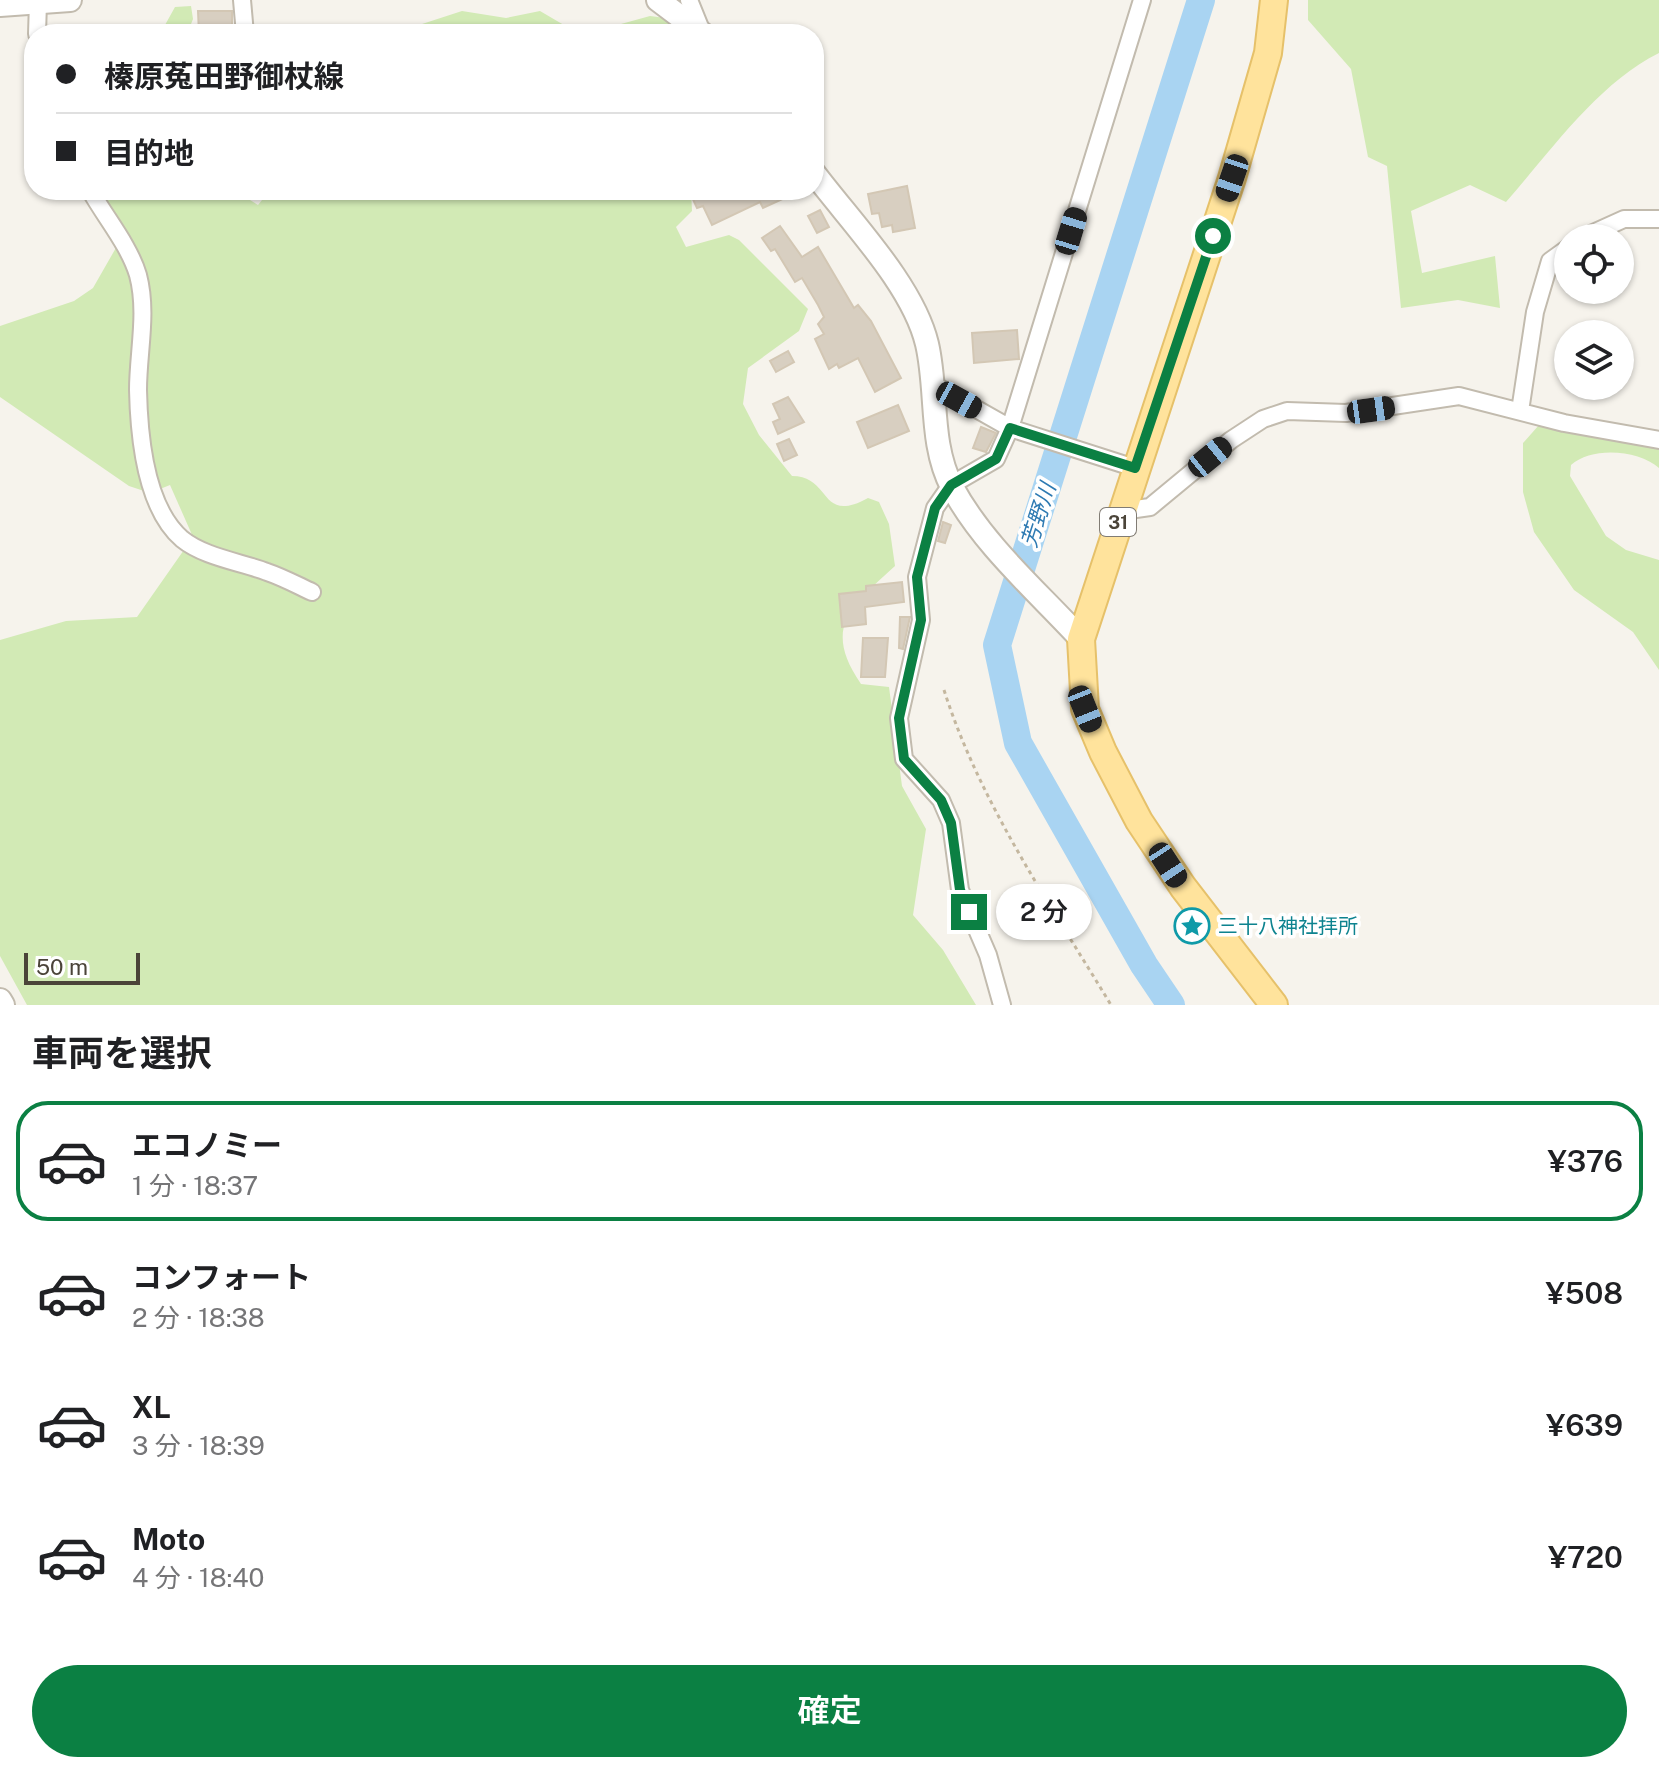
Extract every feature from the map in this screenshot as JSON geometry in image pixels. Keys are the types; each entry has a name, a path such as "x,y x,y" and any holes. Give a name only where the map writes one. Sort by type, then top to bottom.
{"main road":[{"name":"31","path":"1274,0 1268,53 1232,178 1130,466 1122,511 1078,635 1085,709 1139,821 1183,887 1274,1005"}],"street":[{"path":"0,5 70,0"},
{"path":"242,0 244,24"},
{"path":"658,0 690,24"},
{"path":"689,0 699,24"},
{"path":"1002,1005 988,955 960,890 951,823 941,800 904,759 900,744 899,718 921,620 917,577 935,508 951,485 996,459 1010,428 1142,0"},
{"path":"37,24 38,2"},
{"path":"824,186 903,290 926,341 934,385 936,433 951,485 980,531 1078,635"},
{"path":"96,200 138,275 143,337 138,389 144,451 157,502 169,526 184,541 201,549 270,573 312,592"},
{"path":"1613,224 1624,219 1659,219"},
{"path":"1520,411 1535,312 1550,261 1554,258"},
{"path":"934,385 1010,428 1130,466"},
{"path":"1122,511 1150,507 1231,440 1263,419 1287,411 1346,413 1459,396 1659,440"},
{"path":"0,1000 3,1005"}],"path":[{"path":"944,690 956,728 998,815 1111,1005"}],"green space":[{"path":"1308,0 1659,0 1659,53 1636,66 1595,100 1506,202 1470,185 1411,211 1422,273 1495,256 1500,308 1458,300 1401,308 1387,166 1368,157 1351,69 1308,20"},
{"path":"191,6 191,24 166,24 175,7"},
{"path":"462,11 506,18 540,11 562,24 422,24"},
{"path":"650,16 673,19 678,24 621,24"},
{"path":"101,200 250,200 258,205 262,200 691,200 692,211 676,227 686,247 729,235 739,240 808,309 799,331 748,368 743,404 759,435 792,476 814,483 833,503 841,506 868,498 879,502 889,524 895,566 855,605 843,631 844,647 849,664 861,684 889,687 902,786 926,829 913,915 943,950 976,1005 27,1005 0,956 0,640 66,621 137,617 193,537 170,485 150,493 129,486 0,397 0,326 74,301 93,288 121,239"},
{"path":"1539,425 1659,447 1659,468 1640,457 1603,453 1580,459 1571,465 1570,476 1606,536 1626,550 1659,560 1659,670 1633,632 1574,590 1534,532 1523,492 1523,443"}],"building":[{"path":"198,11 232,11 232,24 199,24"},
{"path":"907,186 915,228 893,232 892,225 882,227 879,213 872,214 868,194"},
{"path":"693,200 780,200 763,208 760,202 712,225 703,206 697,208"},
{"path":"820,210 829,227 817,233 808,216"},
{"path":"780,226 802,257 818,247 854,308 858,305 871,321 901,378 875,392 858,358 839,368 837,364 829,369 815,339 824,334 818,324 824,317 818,305 802,278 795,282 775,249 771,251 762,238"},
{"path":"1017,330 1019,359 974,363 972,333"},
{"path":"788,351 794,362 776,372 770,361"},
{"path":"788,397 804,422 778,434 773,422 780,419 773,404"},
{"path":"898,405 909,431 868,448 857,422"},
{"path":"981,427 996,433 986,452 973,448"},
{"path":"789,439 797,455 784,461 777,444"},
{"path":"943,522 951,525 945,543 938,541"},
{"path":"902,582 904,602 865,607 866,624 842,627 839,594 866,591 866,586"},
{"path":"900,617 910,617 903,649 899,648"},
{"path":"863,638 888,638 885,677 861,677"}],"waterway":[{"name":"芳野川","path":"1171,1005 1144,965 1018,743 997,645 1201,0"}],"place":[{"name":"三十八神社拝所","path":"1192,926"}],"route":[{"path":"969,912 960,890 951,823 941,800 927,789 904,759 900,744 899,718 921,620 917,577 935,508 951,485 996,459 1010,428 1135,468 1213,236"}]}
